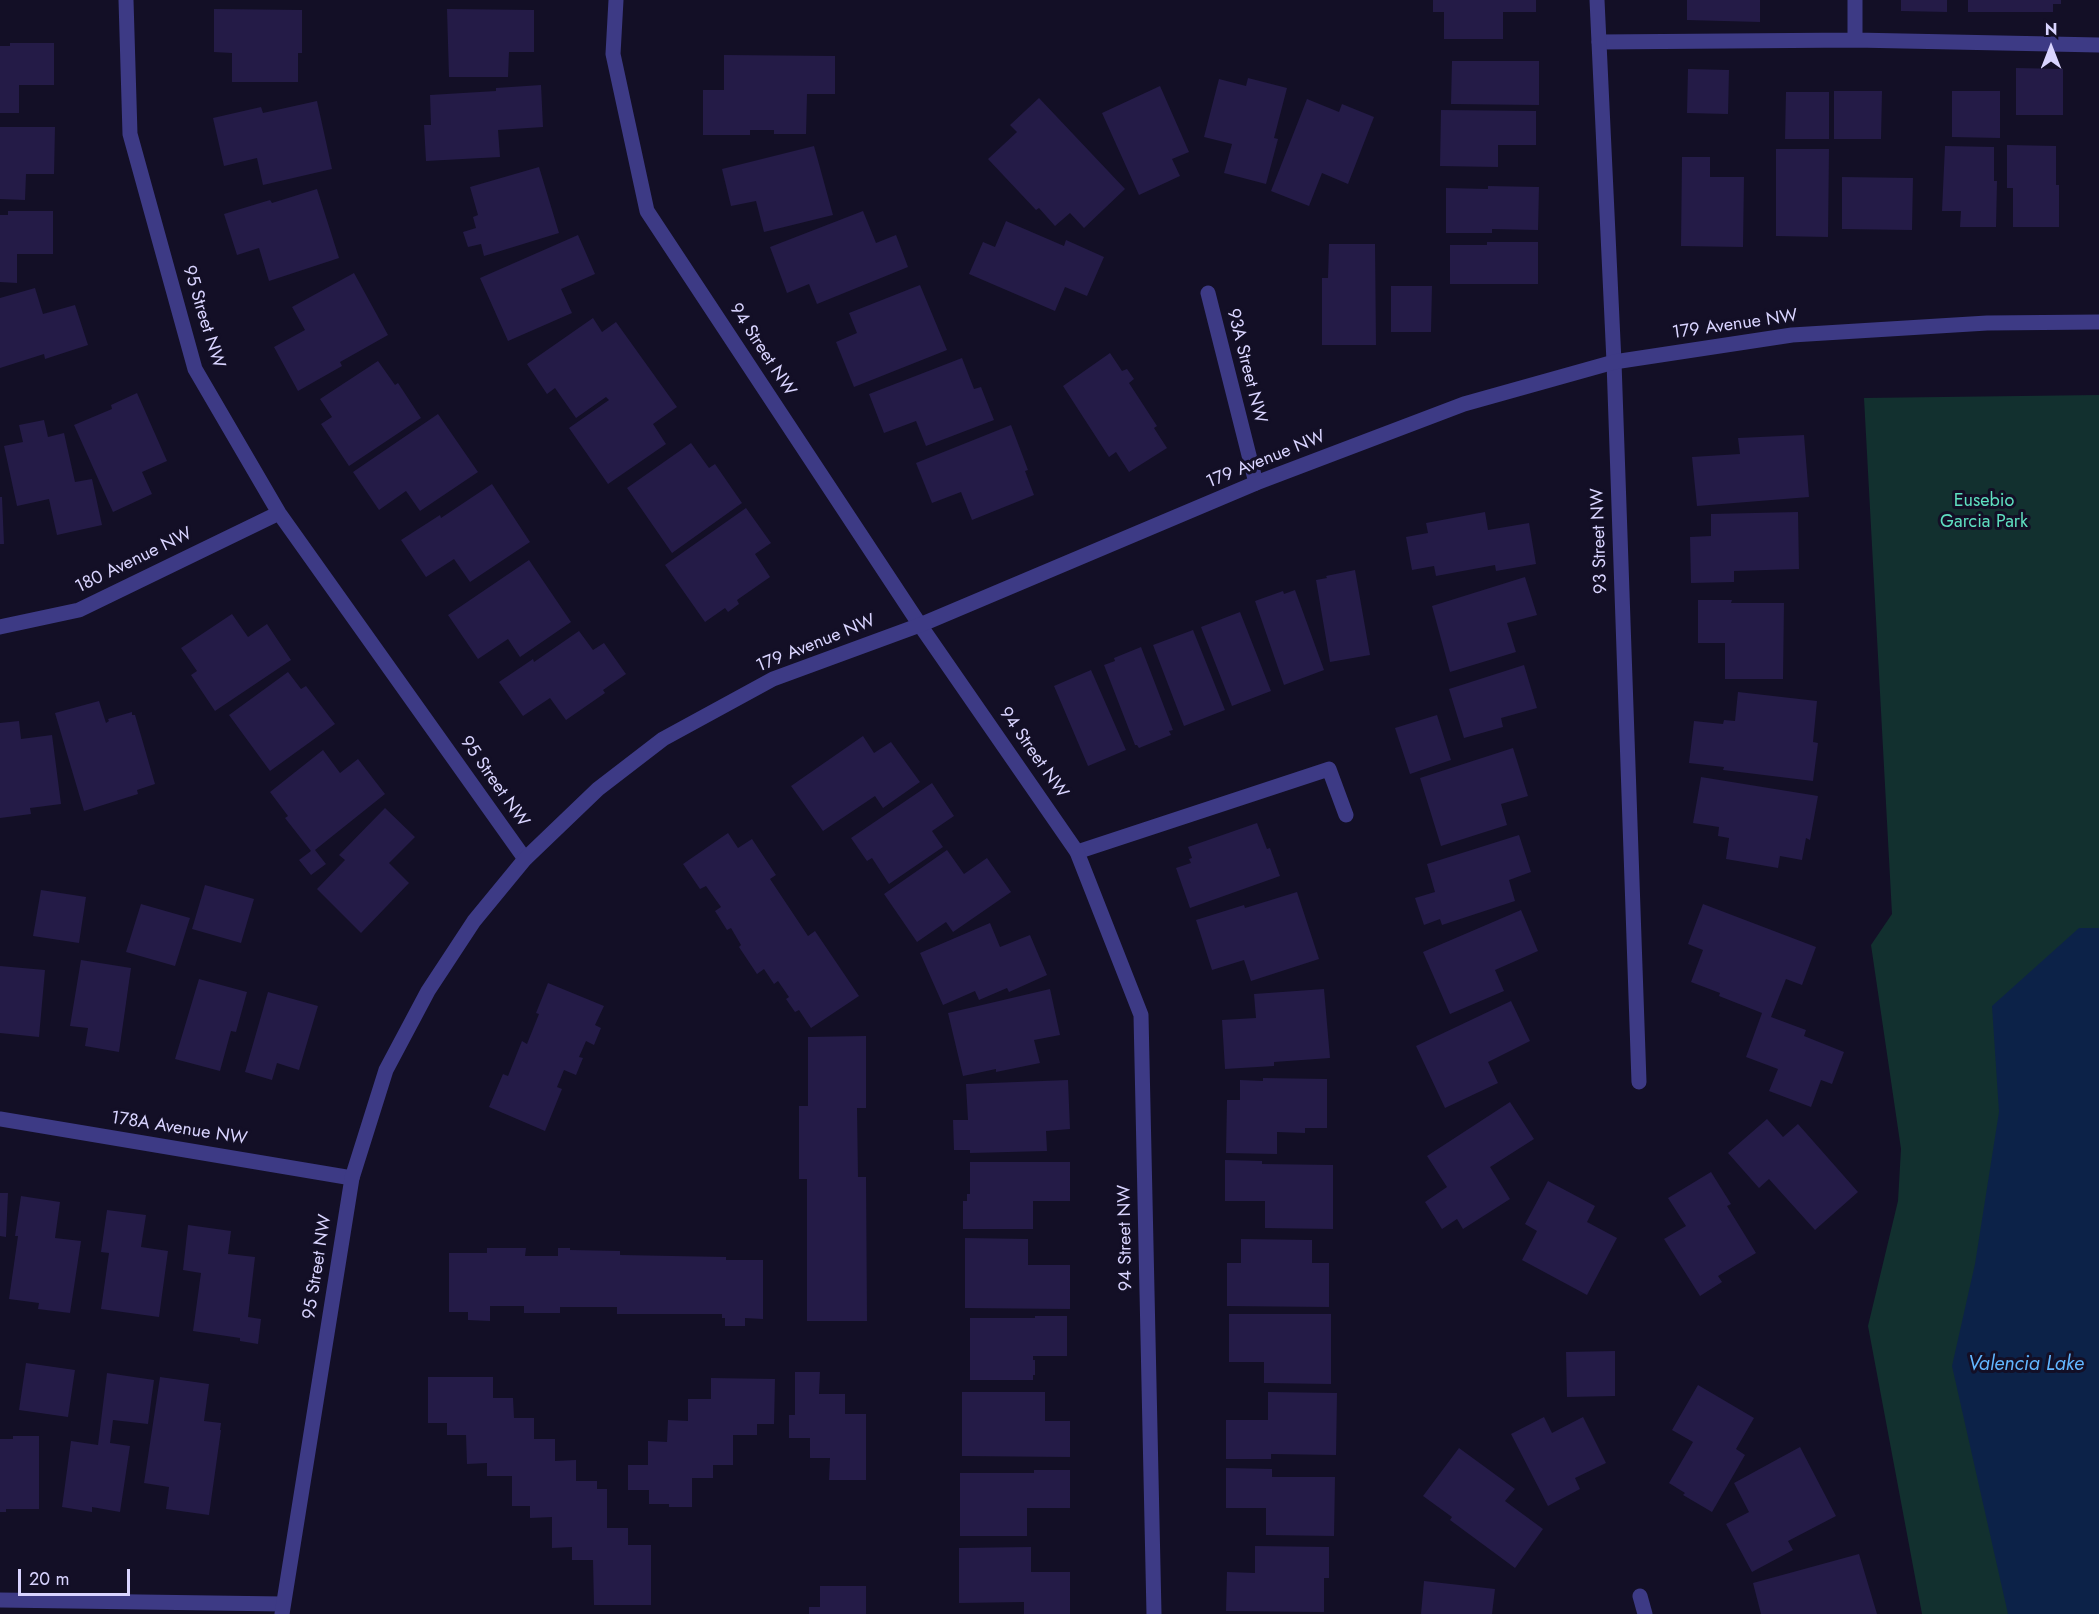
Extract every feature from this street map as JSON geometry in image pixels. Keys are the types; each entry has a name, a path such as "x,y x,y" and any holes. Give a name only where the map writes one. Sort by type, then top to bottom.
{"street":[{"name":"95 Street NW","path":"126,0 130,134 195,369 279,513 525,859 474,921 428,991 386,1070 352,1178 283,1609"},
{"name":"94 Street NW","path":"616,0 613,54 647,212 920,625 1077,852 1141,1015 1154,1614"},
{"name":"93 Street NW","path":"1597,0 1614,362 1639,1082"},
{"path":"1855,0 1855,40"},
{"path":"1599,42 1855,40 2099,45"},
{"name":"93A Street NW","path":"1208,293 1256,483"},
{"name":"179 Avenue NW","path":"525,859 598,789 663,739 773,679 920,625 1256,483 1464,404 1614,362 1792,335 1987,323 2099,322"},
{"name":"180 Avenue NW","path":"0,627 79,610 279,513"},
{"path":"1077,852 1329,769 1346,815"},
{"name":"178A Avenue NW","path":"0,1119 352,1178"},
{"path":"1640,1596 1645,1614"},
{"path":"0,1600 283,1609"}],"green space":[{"name":"Eusebio Garcia Park","path":"2099,395 2099,1614 1922,1614 1868,1326 1898,1201 1901,1149 1871,945 1892,914 1864,398"}],"water":[{"name":"Valencia Lake","path":"2079,928 2099,928 2099,1614 2008,1614 1952,1366 1975,1264 1999,1112 1992,1006"}],"building":[{"path":"1433,0 1536,0 1536,12 1503,12 1503,39 1444,39 1444,12 1433,12"},
{"path":"1687,0 1760,0 1760,22 1687,20"},
{"path":"1901,0 1947,0 1947,12 1901,11"},
{"path":"1968,0 2061,0 2061,4 2053,4 2053,12 1968,12"},
{"path":"214,9 302,10 302,53 298,53 298,82 232,82 232,53 214,52"},
{"path":"447,9 534,10 534,52 509,52 508,77 449,77"},
{"path":"10,43 54,43 54,85 19,85 19,113 0,113 0,46 10,46"},
{"path":"724,55 835,56 835,94 807,94 806,134 774,134 774,130 750,130 750,135 703,135 703,90 724,90"},
{"path":"1452,61 1539,61 1539,105 1451,104"},
{"path":"2016,68 2063,69 2063,115 2016,115"},
{"path":"1688,69 1729,70 1728,114 1687,113"},
{"path":"1248,78 1287,88 1274,138 1278,139 1266,184 1224,173 1232,144 1204,137 1219,79 1246,86"},
{"path":"541,85 543,127 498,130 500,157 426,161 424,125 431,125 430,95 496,91 496,88"},
{"path":"1160,86 1189,152 1172,159 1180,176 1139,195 1102,113"},
{"path":"1834,91 1882,91 1881,139 1834,139"},
{"path":"1952,91 2000,91 2000,138 1952,137"},
{"path":"1786,92 1829,92 1829,139 1785,139"},
{"path":"1039,98 1125,189 1084,228 1070,213 1055,226 1039,208 1036,210 988,159 1017,132 1010,125"},
{"path":"1307,99 1339,112 1342,104 1374,117 1348,184 1322,173 1309,206 1271,191"},
{"path":"317,101 332,169 263,185 257,158 224,166 213,118 261,107 263,113"},
{"path":"1441,110 1536,111 1536,145 1498,145 1498,167 1440,166"},
{"path":"0,127 55,127 54,174 26,174 25,200 0,199"},
{"path":"2007,145 2056,146 2059,227 2013,227 2013,188 2007,188"},
{"path":"814,146 833,215 764,232 756,201 731,206 722,169"},
{"path":"1945,146 1994,147 1994,181 1997,181 1996,227 1960,227 1961,211 1942,211"},
{"path":"1776,149 1829,149 1828,237 1776,236"},
{"path":"1682,157 1710,157 1710,177 1744,177 1743,247 1681,246"},
{"path":"539,167 559,233 484,256 481,244 468,247 463,232 476,228 473,217 478,215 470,187"},
{"path":"1842,177 1913,178 1912,230 1842,229"},
{"path":"1488,186 1539,187 1538,230 1492,229 1492,233 1446,233 1446,188 1488,189"},
{"path":"317,189 339,258 269,281 259,248 237,255 224,214 270,200 272,203"},
{"path":"8,211 53,211 53,254 17,254 17,283 0,282 0,215 8,215"},
{"path":"863,211 876,243 896,235 908,267 817,304 809,284 787,293 770,247"},
{"path":"1006,221 1064,246 1066,240 1104,257 1087,296 1065,287 1055,311 969,274 983,242 995,247"},
{"path":"578,235 595,274 561,289 572,313 508,341 480,278"},
{"path":"1487,242 1538,242 1538,284 1450,284 1450,245 1487,245"},
{"path":"1329,244 1375,244 1376,345 1322,345 1322,278 1328,278"},
{"path":"354,273 388,335 340,362 342,366 298,391 274,347 305,330 292,307"},
{"path":"920,285 947,350 854,387 836,342 857,333 849,313"},
{"path":"1391,286 1432,286 1431,332 1391,332"},
{"path":"35,288 43,314 75,305 88,345 45,359 44,354 0,368 0,298"},
{"path":"593,318 602,332 616,322 677,407 653,424 666,444 608,484 569,428 609,400 606,397 576,418 555,388 547,394 527,364"},
{"path":"1110,353 1122,371 1127,369 1134,379 1129,383 1157,426 1154,428 1167,448 1129,472 1116,452 1109,457 1063,386"},
{"path":"962,358 974,389 981,387 994,420 926,446 916,421 884,433 869,394"},
{"path":"378,361 395,385 398,383 421,418 349,466 321,424 332,417 320,399"},
{"path":"137,393 167,461 142,472 152,494 113,512 74,425 112,409 111,405"},
{"path":"438,414 478,472 420,511 406,491 379,510 353,472"},
{"path":"44,420 48,437 64,433 75,482 92,479 102,525 57,535 49,499 17,506 4,446 23,442 19,425"},
{"path":"1011,425 1028,470 1025,471 1034,495 972,520 961,492 932,503 916,463"},
{"path":"1804,435 1809,497 1697,506 1692,457 1740,454 1738,438"},
{"path":"691,443 709,468 715,464 742,503 672,553 627,488"},
{"path":"492,484 530,542 470,582 454,559 426,577 401,540 440,515 441,518"},
{"path":"0,497 2,497 4,544 0,544"},
{"path":"746,508 771,543 755,554 770,577 737,600 739,604 728,612 725,608 705,622 665,565"},
{"path":"1485,512 1488,530 1529,523 1536,564 1496,571 1495,565 1436,576 1434,566 1412,570 1406,537 1428,533 1426,523"},
{"path":"1798,512 1799,569 1734,571 1734,582 1691,583 1690,537 1711,536 1711,514"},
{"path":"529,560 571,622 520,657 508,639 478,659 448,615"},
{"path":"1355,570 1370,655 1330,662 1316,580"},
{"path":"1525,577 1537,615 1507,623 1516,652 1450,672 1432,606"},
{"path":"1295,590 1324,670 1284,685 1255,601 1283,591 1284,594"},
{"path":"1698,600 1732,600 1731,603 1784,603 1783,679 1725,679 1725,643 1698,643"},
{"path":"1240,612 1271,691 1232,706 1201,627"},
{"path":"232,614 248,637 267,624 291,660 215,711 191,675 197,671 181,648"},
{"path":"1193,630 1225,710 1184,726 1153,645"},
{"path":"579,631 593,650 604,643 626,674 603,690 605,693 566,720 550,698 523,716 499,682 533,659 534,662"},
{"path":"1141,647 1173,730 1169,731 1171,735 1139,748 1135,745 1104,665 1115,661 1114,658"},
{"path":"1524,665 1537,708 1501,718 1503,727 1464,738 1449,689"},
{"path":"1091,670 1126,750 1088,766 1054,686"},
{"path":"288,672 301,689 306,686 335,724 270,771 229,715"},
{"path":"1738,692 1817,701 1813,742 1818,743 1813,781 1723,770 1724,767 1689,763 1694,721 1723,724 1724,720 1735,721"},
{"path":"99,701 106,723 108,719 132,712 132,715 135,715 155,784 137,790 138,794 84,811 55,713"},
{"path":"1437,715 1451,760 1410,774 1395,728"},
{"path":"19,721 21,739 52,735 61,804 30,808 31,814 0,818 0,723"},
{"path":"863,736 874,753 891,742 920,782 883,808 875,796 823,831 791,786"},
{"path":"1513,748 1528,796 1501,804 1507,825 1441,846 1420,778"},
{"path":"323,750 340,773 358,759 385,794 315,850 326,864 311,875 299,860 311,851 285,818 288,816 270,792"},
{"path":"1701,777 1818,796 1810,840 1806,838 1802,860 1780,856 1778,868 1726,859 1729,838 1718,836 1719,827 1693,823"},
{"path":"932,783 954,816 932,831 943,847 889,884 872,858 867,861 851,838"},
{"path":"385,808 415,837 389,863 409,883 361,933 317,889 345,860 339,855"},
{"path":"1257,823 1267,849 1270,848 1280,876 1190,908 1176,868 1191,863 1189,859 1192,858 1188,847"},
{"path":"728,833 738,848 752,839 776,875 770,879 808,936 815,931 859,996 811,1028 799,1010 795,1012 786,999 789,997 778,981 774,984 764,969 757,974 739,947 741,945 731,928 727,930 715,911 721,907 706,886 700,889 683,864"},
{"path":"1519,835 1531,872 1509,880 1515,901 1442,925 1440,919 1424,925 1415,898 1435,892 1427,864"},
{"path":"947,850 964,874 987,858 1011,892 953,932 946,922 917,942 884,894"},
{"path":"205,885 254,899 241,943 192,929"},
{"path":"41,890 86,897 79,943 33,936"},
{"path":"1297,892 1319,959 1251,981 1244,960 1212,970 1196,920"},
{"path":"141,904 190,918 175,966 126,952"},
{"path":"1703,904 1816,947 1802,985 1786,979 1771,1017 1806,1030 1804,1036 1844,1052 1832,1084 1821,1080 1811,1107 1769,1091 1778,1069 1746,1057 1762,1013 1691,982 1703,950 1688,944"},
{"path":"1521,910 1538,951 1495,970 1504,991 1450,1014 1423,952"},
{"path":"990,923 1000,947 1030,935 1047,975 1009,992 1007,988 979,1000 975,991 943,1005 920,953"},
{"path":"81,960 131,968 119,1052 85,1046 88,1028 70,1026"},
{"path":"0,966 45,970 39,1037 0,1033"},
{"path":"199,979 247,992 236,1032 231,1031 220,1071 175,1059"},
{"path":"548,983 604,1006 595,1025 601,1028 594,1045 586,1041 579,1057 583,1058 576,1075 564,1070 557,1087 562,1089 545,1131 489,1107 503,1074 508,1076 522,1041 527,1044"},
{"path":"1050,989 1060,1035 1034,1040 1040,1063 963,1076 948,1013"},
{"path":"1324,989 1330,1058 1274,1062 1274,1066 1225,1069 1222,1020 1256,1018 1254,994"},
{"path":"268,992 318,1006 299,1070 277,1063 272,1080 245,1072"},
{"path":"1511,1001 1530,1041 1488,1062 1498,1083 1445,1108 1416,1046"},
{"path":"866,1036 866,1108 857,1108 858,1177 866,1177 867,1321 807,1321 807,1179 799,1179 799,1106 808,1106 808,1037"},
{"path":"1263,1078 1327,1079 1327,1128 1305,1128 1305,1133 1277,1132 1277,1154 1226,1153 1227,1100 1240,1100 1240,1080 1263,1081"},
{"path":"1068,1080 1070,1129 1046,1131 1047,1151 970,1153 970,1150 954,1150 953,1120 968,1120 966,1084"},
{"path":"1510,1102 1534,1139 1490,1167 1510,1199 1463,1229 1457,1219 1442,1229 1425,1202 1447,1187 1427,1156"},
{"path":"1767,1119 1783,1137 1798,1124 1858,1192 1815,1230 1769,1179 1759,1188 1728,1153"},
{"path":"1225,1160 1262,1161 1262,1164 1333,1165 1333,1229 1265,1228 1265,1201 1225,1201"},
{"path":"970,1162 1070,1162 1070,1201 1033,1201 1033,1229 963,1229 963,1201 967,1201 967,1194 970,1194"},
{"path":"1711,1172 1731,1204 1727,1206 1756,1253 1718,1276 1722,1282 1700,1296 1664,1239 1686,1226 1668,1198"},
{"path":"1548,1181 1595,1206 1587,1222 1617,1238 1587,1295 1522,1260 1537,1231 1525,1224"},
{"path":"0,1193 8,1193 6,1237 0,1236"},
{"path":"21,1196 60,1202 55,1238 81,1241 70,1313 38,1309 39,1303 9,1299"},
{"path":"107,1210 146,1215 141,1247 168,1251 159,1317 101,1309 109,1253 101,1252"},
{"path":"188,1225 231,1231 228,1254 255,1257 248,1317 261,1319 258,1344 240,1341 240,1338 193,1331 201,1273 183,1270"},
{"path":"965,1238 1028,1239 1028,1265 1070,1265 1070,1309 965,1308"},
{"path":"1241,1239 1312,1240 1312,1263 1329,1263 1329,1307 1227,1306 1227,1263 1241,1263"},
{"path":"487,1248 526,1248 525,1256 558,1256 558,1248 570,1248 570,1250 620,1251 620,1255 763,1260 763,1319 745,1318 745,1326 725,1326 725,1318 722,1318 722,1314 617,1314 617,1307 560,1307 560,1313 524,1313 524,1306 490,1306 490,1321 468,1320 468,1312 449,1312 449,1253 487,1253"},
{"path":"1229,1314 1331,1314 1331,1384 1264,1383 1264,1362 1229,1362"},
{"path":"1035,1316 1067,1316 1067,1356 1033,1356 1035,1375 1033,1375 1033,1380 970,1380 970,1318 1035,1318"},
{"path":"1615,1351 1615,1396 1567,1397 1566,1352"},
{"path":"26,1363 75,1370 68,1417 19,1410"},
{"path":"795,1372 820,1372 819,1394 845,1394 845,1414 866,1414 866,1480 829,1480 830,1458 810,1458 810,1438 789,1438 789,1415 795,1415"},
{"path":"107,1373 154,1380 148,1424 113,1420 110,1443 130,1446 120,1512 92,1507 92,1512 62,1507 71,1441 98,1445"},
{"path":"160,1377 209,1384 204,1421 221,1423 221,1430 209,1515 166,1509 169,1487 144,1483"},
{"path":"428,1377 493,1377 493,1398 513,1398 514,1418 534,1418 534,1439 555,1439 555,1461 576,1460 576,1481 597,1481 597,1489 607,1489 607,1528 628,1528 628,1545 651,1545 651,1605 594,1605 593,1560 572,1560 572,1547 552,1548 552,1517 530,1518 530,1506 512,1506 512,1476 487,1476 487,1463 467,1464 466,1435 447,1435 447,1423 428,1423"},
{"path":"711,1378 775,1379 774,1424 757,1424 757,1435 733,1435 733,1465 713,1465 713,1478 692,1478 692,1507 649,1504 649,1490 628,1490 628,1465 648,1465 648,1441 667,1442 668,1420 688,1421 688,1399 711,1399"},
{"path":"1698,1385 1754,1418 1736,1449 1745,1455 1712,1512 1683,1495 1685,1493 1669,1483 1693,1442 1672,1430"},
{"path":"962,1392 1045,1392 1045,1421 1070,1421 1070,1457 962,1456"},
{"path":"1268,1392 1337,1393 1336,1455 1271,1454 1271,1459 1226,1459 1226,1420 1268,1420"},
{"path":"1544,1417 1552,1433 1583,1417 1606,1463 1575,1478 1580,1489 1548,1506 1511,1434"},
{"path":"13,1436 39,1436 39,1509 6,1509 6,1512 0,1512 0,1439 13,1439"},
{"path":"1800,1447 1836,1516 1788,1541 1793,1550 1752,1572 1726,1524 1749,1512 1734,1483"},
{"path":"1459,1448 1515,1489 1505,1501 1543,1529 1515,1568 1450,1520 1452,1517 1423,1496"},
{"path":"1226,1468 1272,1469 1272,1477 1335,1477 1334,1536 1266,1535 1266,1508 1226,1508"},
{"path":"1034,1470 1070,1470 1070,1508 1027,1508 1027,1536 960,1536 960,1473 1034,1473"},
{"path":"1255,1546 1329,1547 1329,1578 1324,1578 1324,1612 1226,1611 1227,1572 1255,1573"},
{"path":"1031,1547 1031,1572 1070,1572 1070,1614 1024,1614 1024,1602 959,1603 959,1548"},
{"path":"1859,1554 1877,1614 1761,1614 1753,1583"},
{"path":"1424,1581 1495,1589 1492,1614 1421,1614"},
{"path":"820,1586 866,1586 866,1614 809,1614 809,1607 820,1607"}]}
